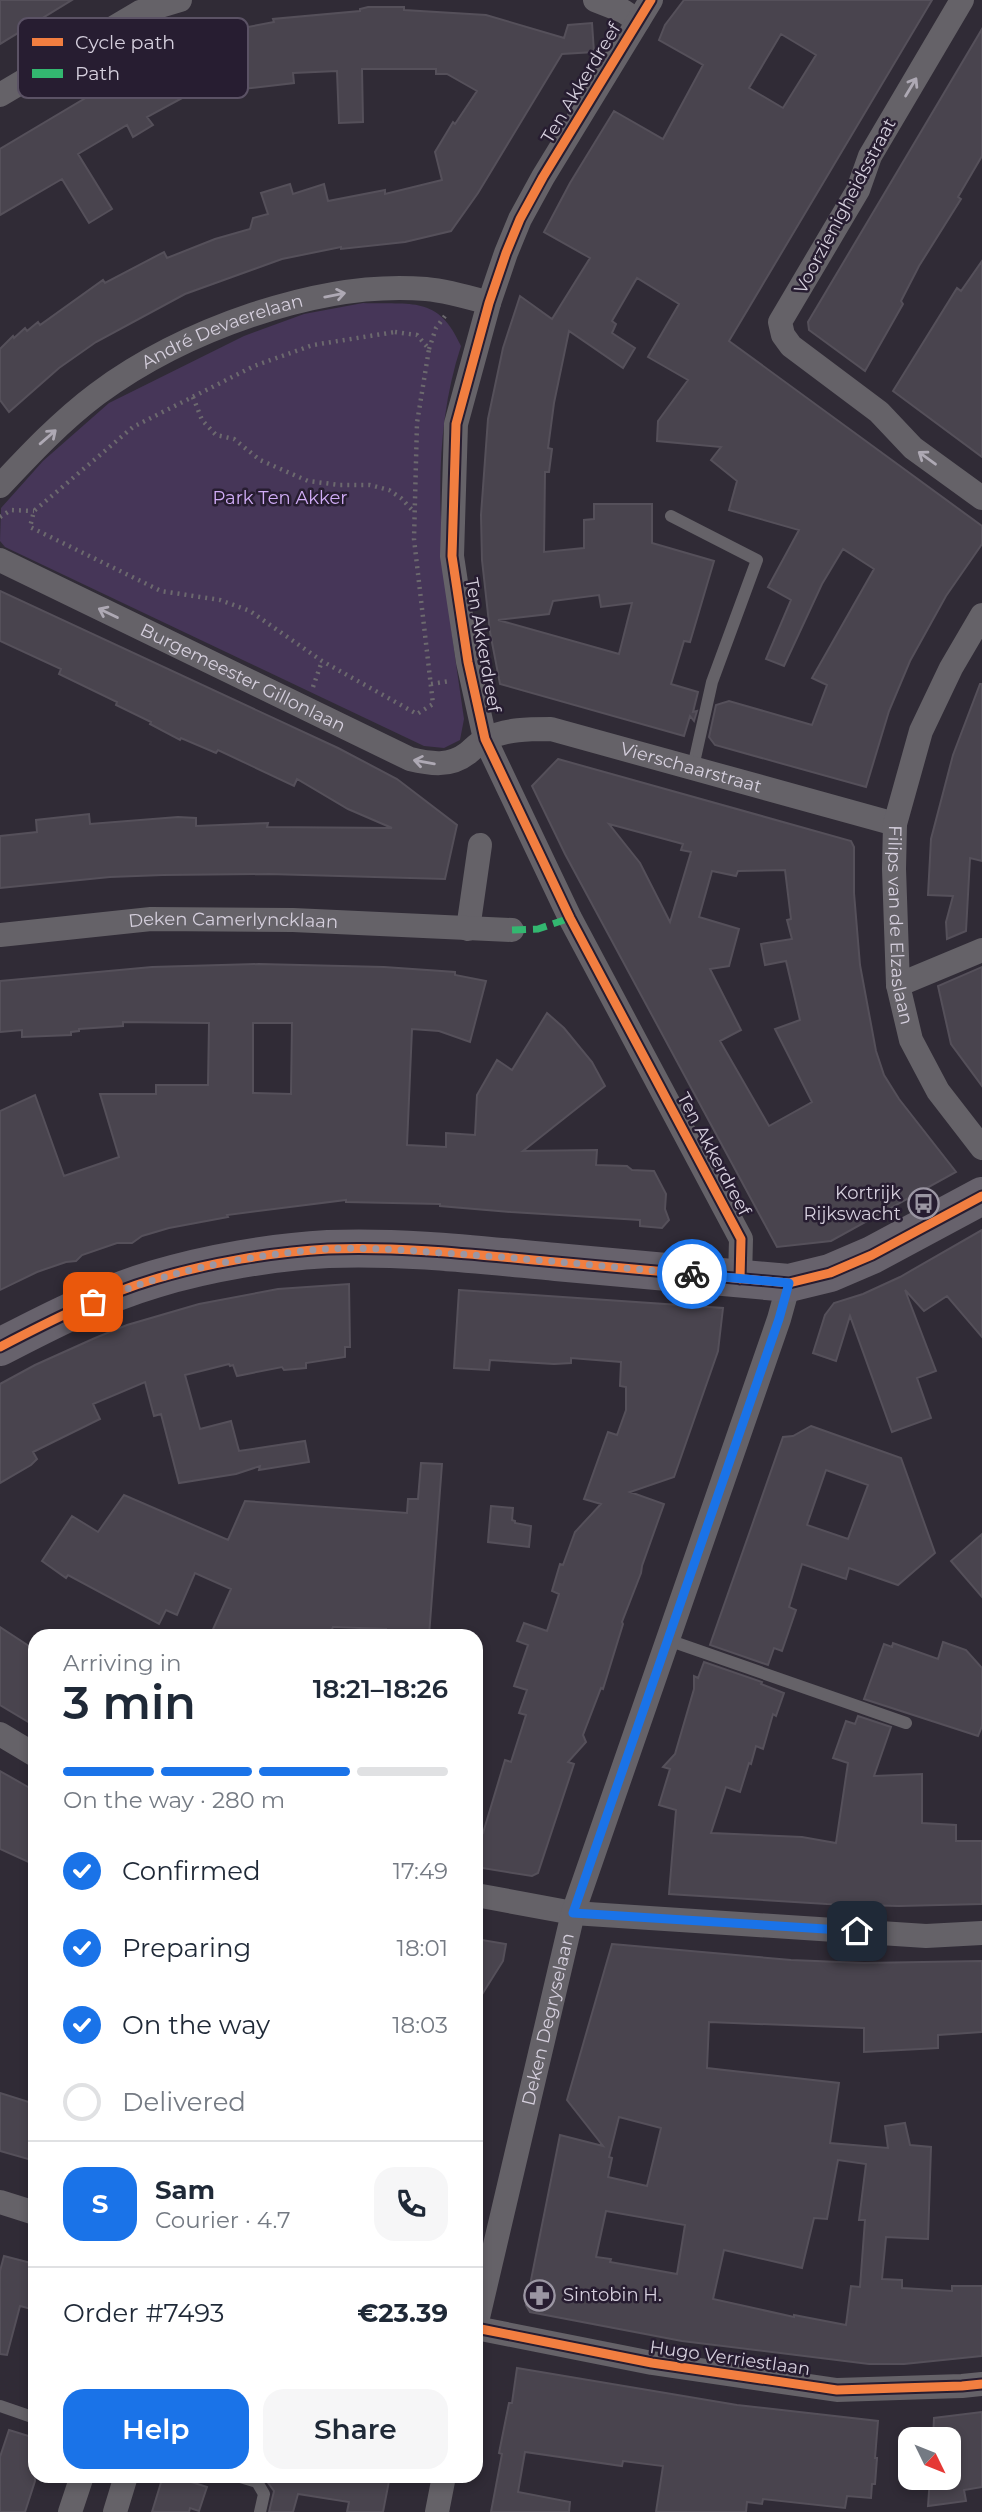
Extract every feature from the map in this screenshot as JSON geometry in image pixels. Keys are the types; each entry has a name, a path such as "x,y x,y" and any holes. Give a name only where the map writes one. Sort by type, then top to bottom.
{"main road":[{"path":"0,1347 115,1293 155,1279 262,1257 326,1249 479,1255 789,1283 830,1273 873,1255 982,1196"}],"street":[{"path":"130,18 140,12 180,0"},
{"path":"595,0 623,11 644,10"},
{"name":"Voorzienigheidsstraat","path":"962,0 870,156 858,190 780,322 783,335 791,346 879,412 913,448 982,498"},
{"name":"Ten Akkerdreef","path":"644,10 520,219 489,303 456,424 452,556 468,662 485,739 570,918 741,1239 740,1279"},
{"path":"0,94 18,83"},
{"name":"André Devaerelaan","path":"0,486 39,445 96,395 148,361 252,314 337,293 387,288 427,289 460,294 489,303"},
{"name":"Burgemeester Gillonlaan","path":"0,560 410,759 433,764 452,762 466,755 485,739"},
{"name":"Filips van de Elzaslaan","path":"982,615 951,668 921,731 895,824 898,985 911,1040 938,1091 982,1148"},
{"name":"Vierschaarstraat","path":"485,739 519,729 551,729 895,824"},
{"path":"468,929 480,845"},
{"name":"Deken Camerlyncklaan","path":"0,935 151,919 319,920 512,930"},
{"path":"898,985 982,950"},
{"name":"Deken Degryselaan","path":"483,2297 573,1913 779,1319 789,1283"},
{"path":"0,1734 28,1751"},
{"path":"483,1896 573,1913 926,1936 982,1933"},
{"path":"0,2202 28,2211"},
{"name":"Hugo Verriestlaan","path":"483,2328 652,2363 837,2390 982,2384"},
{"path":"70,2512 80,2483"},
{"path":"115,2512 124,2483"},
{"path":"437,2512 443,2483"}],"lane":[{"path":"671,516 757,560 712,682 692,767"},
{"path":"668,1640 906,1723"},
{"path":"0,2406 28,2416"},
{"path":"258,2483 264,2494 260,2512"}],"path":[{"path":"429,349 417,335 395,332 313,345 254,366 133,428 34,512 30,527 160,591 220,600 250,611 322,661 417,714 432,704 414,539 417,423 429,349 436,328 460,294"},
{"path":"193,397 202,420 216,435 233,439 260,460 309,481 389,489 415,512"},
{"path":"0,517 11,510 34,512"}],"green space":[{"name":"Park Ten Akker","path":"363,303 422,306 443,318 461,346 449,391 440,484 445,579 464,719 460,740 444,748 424,746 5,547 0,541 1,508 43,461 109,403 244,336 304,314"}],"building":[{"path":"0,0 72,0 43,18 18,18 18,33 0,44"},
{"path":"684,0 932,0 729,341 982,526 982,544 946,596 910,661 889,711 866,787 715,745 709,737 716,705 729,701 812,725 827,685 812,678 874,569 843,549 822,584 784,666 766,659 791,600 768,587 799,530 729,510 737,481 711,460 721,447 657,441 658,421 688,380 648,357 679,304 637,278 612,321 616,324 612,333 635,348 623,368 569,331 554,403 548,448 552,449 549,472 545,472 544,552 584,548 584,520 594,519 594,504 652,504 652,543 714,561 690,642 684,641 671,684 698,692 693,712 697,711 694,721 690,716 684,736 500,684 490,632 482,560 481,515 488,419 503,348 520,296 552,319 590,258 544,232 614,111 663,139 703,65 659,40 665,25","holes":["781,34 816,55 783,108 749,88","599,595 601,607 632,603 619,654 498,620 549,614 553,601"]},
{"path":"404,7 404,10 486,15 564,38 568,25 592,23 594,52 562,54 478,193 451,231 405,242 341,247 282,259 185,294 96,342 59,368 9,412 0,400 0,349 13,336 14,338 25,328 27,331 38,322 40,325 103,280 105,283 164,252 167,258 215,239 250,229 253,218 268,214 261,193 290,184 293,194 324,184 328,201 385,190 385,194 442,180 435,152 453,122 455,124 477,91 447,74 436,74 436,69 362,69 363,122 339,123 337,71 293,73 294,83 248,88 248,27 274,22 273,19"},
{"path":"982,29 982,156 958,197 961,199 919,266 901,301 903,304 865,371 809,330 808,322"},
{"path":"86,98 182,98 147,117 153,125 133,137 127,125 78,154 112,209 89,223 62,179 0,215 0,149"},
{"path":"982,261 982,457 893,391 957,288 961,291"},
{"path":"0,591 338,748 397,779 457,825 445,879 269,874 163,875 110,877 0,888 0,836 37,832 36,820 89,814 90,824 178,817 196,818 196,826 268,823 267,827 392,828 348,809 297,779 294,786 218,750 216,753 181,738 180,740 116,705 117,702 59,674 61,669 0,641"},
{"path":"980,684 982,861 970,858 966,931 947,939 946,922 953,896 928,895 931,839 953,755"},
{"path":"558,759 851,841 854,847 854,893 860,965 876,1051 884,1075 899,1099 956,1172 831,1241 777,1247 565,854 532,786","holes":["609,824 683,844 681,850 691,852 670,922 640,863","785,870 791,919 787,920 792,939 761,944 765,965 786,961 800,1020 775,1029 812,1102 769,1126 720,1041 741,1030 710,969 729,966 739,929 699,917 712,871 736,876 738,871"]},
{"path":"259,964 384,967 455,972 455,975 486,981 470,1042 439,1031 412,1029 407,1145 446,1147 446,1133 475,1135 477,1095 497,1060 512,1070 547,1013 564,1028 592,1062 605,1086 523,1151 597,1150 596,1165 627,1166 632,1170 654,1171 666,1194 665,1209 669,1220 662,1228 640,1226 640,1220 511,1212 440,1204 346,1200 227,1215 228,1217 169,1228 142,1236 132,1243 117,1243 82,1255 76,1261 37,1272 0,1290 0,1111 35,1095 64,1176 119,1157 100,1094 156,1094 156,1085 208,1085 209,1023 123,1022 123,1026 79,1029 71,1032 71,1035 22,1037 22,1030 0,1032 0,981 152,967","holes":["253,1023 292,1023 291,1094 253,1093"]},
{"path":"982,967 982,1086 951,1044 938,986"},
{"path":"982,1230 982,1337 947,1296 924,1311 905,1290 936,1371 917,1378 931,1418 892,1432 850,1316 836,1361 813,1353 825,1315 834,1303 863,1294 900,1277"},
{"path":"349,1284 350,1347 345,1347 345,1357 306,1363 306,1368 284,1370 282,1367 237,1376 233,1365 229,1364 185,1375 200,1429 231,1421 239,1451 305,1441 309,1462 259,1470 260,1466 236,1474 179,1483 161,1414 154,1416 145,1382 93,1404 100,1419 33,1452 37,1459 31,1465 0,1483 0,1384 35,1365 127,1325 199,1304 278,1289"},
{"path":"459,1290 723,1308 718,1351 674,1477 630,1492 664,1504 622,1622 603,1689 601,1688 583,1735 586,1742 568,1762 574,1764 538,1873 532,1876 483,1868 483,1833 505,1760 511,1762 526,1715 519,1713 527,1690 514,1686 528,1645 517,1641 524,1623 547,1631 559,1594 552,1591 560,1564 563,1565 575,1532 601,1504 584,1499 608,1432 617,1435 626,1410 626,1387 620,1386 621,1362 571,1358 571,1363 554,1364 490,1360 489,1370 454,1368"},
{"path":"811,1426 901,1458 935,1553 898,1585 849,1568 846,1579 802,1564 789,1607 796,1610 782,1651 774,1648 768,1665 710,1645 783,1437 793,1436","holes":["826,1470 868,1485 848,1539 807,1525"]},
{"path":"421,1463 442,1464 430,1629 213,1629 231,1589 195,1573 177,1615 166,1610 159,1624 68,1575 66,1578 42,1561 72,1516 98,1532 124,1495 228,1540 245,1501 407,1513 408,1499 418,1499"},
{"path":"491,1506 513,1508 512,1520 515,1523 531,1526 529,1547 488,1542"},
{"path":"982,1534 982,1597 951,1561"},
{"path":"0,1627 28,1645 28,1722 0,1705"},
{"path":"943,1642 966,1650 982,1668 982,1726 978,1736 864,1699 884,1644 892,1647 893,1643 938,1659"},
{"path":"704,1662 762,1682 761,1684 784,1693 776,1716 773,1714 763,1749 756,1746 740,1792 726,1787 711,1833 802,1837 836,1843 848,1763 833,1758 846,1721 855,1724 858,1716 891,1727 874,1776 922,1774 922,1823 956,1825 956,1841 982,1841 982,1904 827,1904 669,1894 676,1810 659,1805 670,1769 663,1767 675,1754 694,1689 694,1676 698,1678"},
{"path":"0,1771 28,1787 28,1862 0,1849"},
{"path":"483,1940 506,1944 503,1961 483,1993"},
{"path":"612,1944 791,1960 864,1963 982,1961 982,2032 938,2035 938,2048 864,2052 864,2028 709,2022 707,2068 839,2083 830,2143 888,2148 885,2126 905,2123 910,2145 931,2147 928,2239 886,2237 882,2279 902,2280 902,2288 952,2291 952,2286 982,2286 982,2356 904,2364 869,2364 682,2341 530,2312 526,2305 560,2135 603,2146 567,2100","holes":["619,2117 661,2128 647,2186 608,2177 612,2158 609,2157","838,2160 866,2164 859,2220 865,2220 860,2287 851,2286 846,2325 794,2317 713,2299 724,2250 802,2268 814,2218 827,2219","606,2211 685,2225 677,2274 596,2257"]},
{"path":"0,2093 28,2102 28,2159 0,2151"},
{"path":"4,2256 28,2262 28,2308 20,2306 7,2355 0,2354 0,2271"},
{"path":"517,2368 737,2405 878,2421 875,2484 872,2484 871,2498 847,2496 845,2508 763,2499 762,2504 747,2502 746,2512 656,2512 663,2466 623,2461 622,2466 525,2452 518,2492 570,2502 569,2512 491,2512 502,2454 499,2453 509,2403 512,2403"},
{"path":"982,2412 982,2487 964,2490 966,2501 928,2506 929,2490 961,2490 961,2427 934,2427 934,2418"},
{"path":"9,2430 28,2436 28,2483 34,2483 25,2512 0,2512 0,2457"},
{"path":"161,2483 194,2483 207,2487 199,2511 190,2508 189,2512 152,2512"},
{"path":"268,2483 389,2483 383,2512 347,2512 349,2502 298,2494 293,2512 269,2512 274,2491"}],"marked path":[{"path":"512,930 538,929 570,918"}],"cycle path":[{"path":"651,0 543,177 520,219 506,253 489,303 456,424 452,556 468,662 485,739 570,918 741,1239 740,1279"},
{"path":"0,1347 57,1318 135,1285 219,1263 307,1250 356,1248 442,1252 789,1283 830,1273 872,1255 982,1196"},
{"path":"483,2329 652,2363 837,2390 982,2384"}],"way so far":[{"path":"93,1302 155,1279 197,1269 326,1249 479,1255 692,1274"}],"place":[{"name":"Kortrijk Rijkswacht","path":"924,1203"},
{"name":"Sintobin H.","path":"540,2295"}],"route":[{"path":"692,1274 789,1283 786,1301 573,1913 857,1931"}]}
